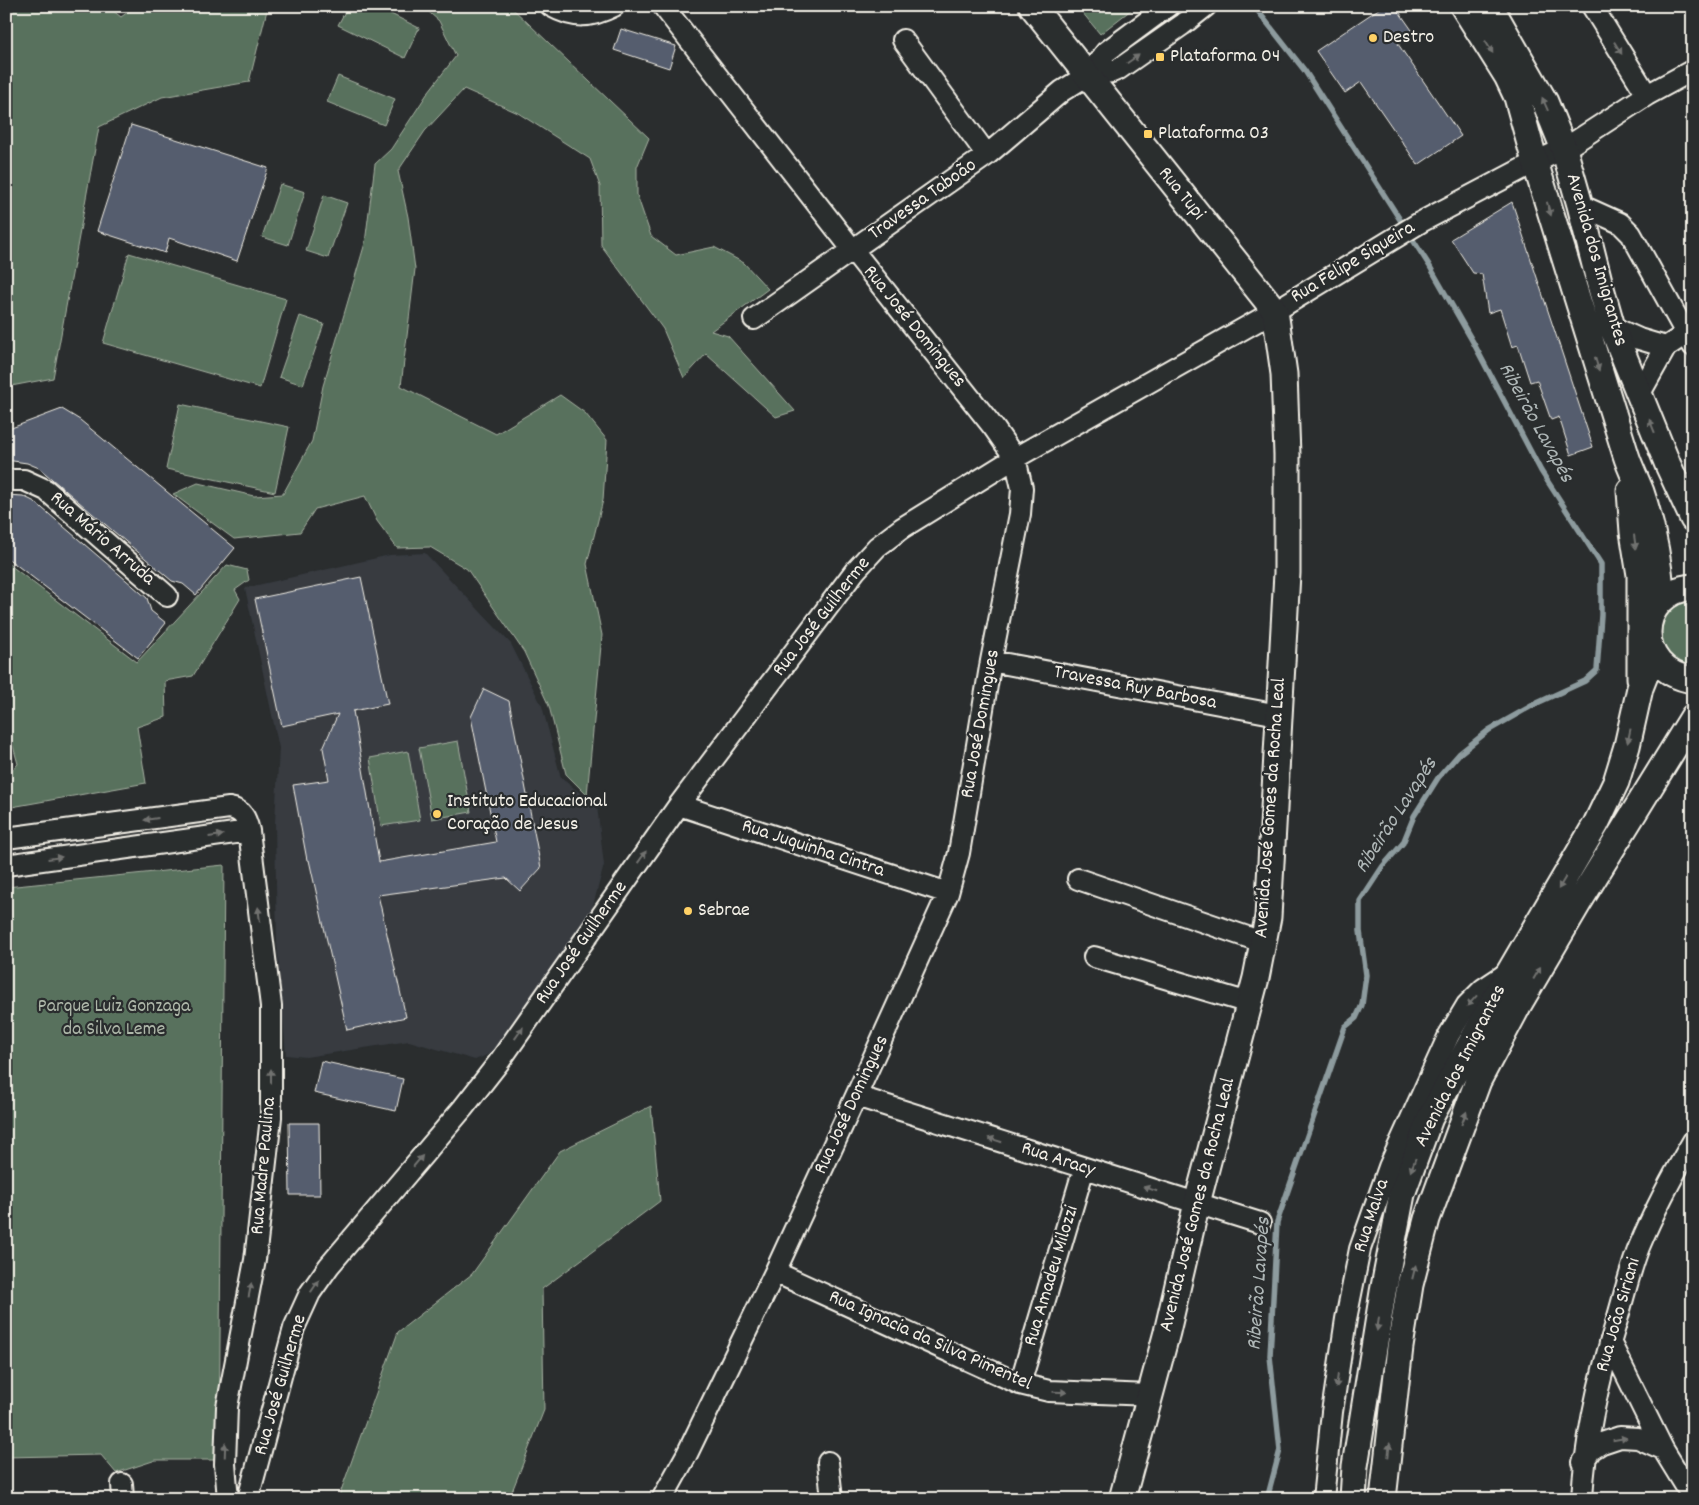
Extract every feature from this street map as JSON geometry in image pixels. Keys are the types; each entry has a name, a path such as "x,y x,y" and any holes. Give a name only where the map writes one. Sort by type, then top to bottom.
{"main road":[{"name":"Rua Tupi","path":"1032,6 1275,311"},
{"name":"Avenida dos Imigrantes","path":"1463,6 1514,90 1627,458"},
{"name":"Avenida dos Imigrantes","path":"1490,6 1545,102 1564,149 1580,205 1598,281 1612,327 1668,465 1693,519"},
{"name":"Avenida José Gomes da Rocha Leal","path":"1122,1499 1167,1332 1197,1203 1249,1004 1268,917 1287,573 1287,456 1284,374 1275,311"},
{"path":"1627,458 1650,522 1659,566 1662,599"},
{"path":"1627,458 1640,574 1640,688"},
{"path":"1668,465 1693,494"},
{"path":"1693,587 1676,591 1662,599 1653,611 1648,625 1648,641 1653,655 1663,668 1676,676 1693,680"},
{"path":"1640,688 1653,655"},
{"name":"Avenida dos Imigrantes","path":"1353,1499 1355,1466 1382,1292 1402,1194 1430,1118 1510,970 1596,824 1616,782 1627,746 1640,688"},
{"name":"Avenida dos Imigrantes","path":"1383,1499 1400,1348 1410,1285 1427,1219 1478,1081 1519,1004 1579,902 1693,717"}],"street":[{"path":"551,6 564,14 581,16 601,12 614,6"},
{"name":"Rua José Domingues","path":"662,1499 687,1454 775,1272 948,892 958,853 991,661 1020,514 1022,488 1015,458 994,428 852,250 663,6"},
{"path":"1088,75 1106,52 1168,6"},
{"path":"1088,75 1112,72 1119,69 1206,6"},
{"path":"1592,6 1647,95"},
{"path":"903,40 987,155"},
{"name":"Rua Felipe Siqueira","path":"1015,458 1275,311 1421,222 1535,162 1564,149 1647,95 1693,70"},
{"name":"Travessa Taboão","path":"754,320 987,155 1062,91 1088,75"},
{"path":"1580,205 1620,222 1631,234 1690,336 1666,347 1639,395"},
{"path":"1612,327 1639,339 1666,347"},
{"name":"Rua José Guilherme","path":"248,1499 294,1328 310,1293 329,1266 463,1108 499,1062 678,805 855,571 877,547 902,528 1015,458"},
{"name":"Rua Mário Arruda","path":"6,480 24,480 46,490 167,596"},
{"name":"Travessa Ruy Barbosa","path":"991,661 1278,715"},
{"name":"Rua Juquinha Cintra","path":"678,805 948,892"},
{"name":"Rua Madre Paulina","path":"6,838 229,808 240,811 245,816 249,831 271,1006 271,1117 255,1260 227,1407 225,1464 228,1499"},
{"path":"6,865 249,831"},
{"path":"1078,879 1262,942"},
{"path":"1094,957 1249,1004"},
{"name":"Rua Malva","path":"1323,1499 1332,1412 1346,1319 1360,1249 1389,1167 1449,1035 1467,1006 1483,989 1510,970"},
{"name":"Rua Aracy","path":"856,1096 1260,1223"},
{"name":"Rua João Siriani","path":"1582,1499 1584,1462 1593,1409 1610,1342 1639,1248 1681,1161 1693,1142"},
{"name":"Rua Amadeu Milozzi","path":"1020,1384 1084,1168"},
{"name":"Rua Ignacia da Silva Pimentel","path":"775,1272 1020,1384 1049,1392 1150,1395"},
{"path":"1610,1342 1663,1449 1693,1498"},
{"path":"1584,1462 1591,1450 1602,1443 1620,1437 1638,1438 1663,1449"},
{"path":"828,1462 832,1499"}],"shaded area":[{"name":"Instituto Educacional Coração de Jesus","path":"425,553 511,644 542,706 561,778 597,806 604,865 588,924 494,1052 475,1060 409,1041 306,1057 286,1055 277,944 275,822 279,748 245,588 390,555"}],"green space":[{"path":"6,6 107,6 121,17 136,6 268,6 249,82 162,97 99,127 53,378 6,387"},
{"path":"348,6 375,6 419,28 405,58 338,25"},
{"path":"422,6 510,6 649,138 637,167 637,195 651,236 676,255 714,247 744,263 768,289 711,331 728,336 795,411 776,417 706,354 684,378 663,329 601,245 600,186 590,159 518,113 464,89 425,131 398,171 408,217 415,269 401,386 496,434 560,395 585,413 607,440 603,500 587,564 602,635 587,795 566,774 549,706 524,652 467,569 430,547 397,548 377,521 365,496 315,509 300,532 234,539 173,494 198,483 254,496 283,494 312,441 323,386 365,243 375,164 391,149 429,91 456,56 439,21"},
{"path":"1077,6 1136,6 1100,34"},
{"path":"338,76 395,99 384,125 327,102"},
{"path":"280,184 305,192 288,245 262,237"},
{"path":"324,195 347,203 328,258 306,251"},
{"path":"129,253 286,299 260,388 103,343"},
{"path":"300,316 324,324 303,385 279,377"},
{"path":"180,404 289,427 275,492 166,469"},
{"path":"6,562 137,662 227,565 247,570 249,580 235,590 240,599 193,676 165,681 166,717 137,727 146,783 6,808 6,777 18,764 13,746 6,738"},
{"path":"1693,596 1693,671 1664,655 1659,622 1673,603"},
{"path":"458,741 471,812 432,819 419,748"},
{"path":"408,751 420,820 381,826 370,758"},
{"name":"Parque Luiz Gonzaga da Silva Leme","path":"224,865 219,1460 156,1460 116,1473 101,1455 6,1457 6,887"},
{"path":"651,1106 660,1201 542,1289 544,1410 509,1499 338,1499 398,1332 472,1274 560,1151"}],"building":[{"path":"1383,6 1395,6 1414,33 1398,44 1461,136 1418,165 1361,82 1345,93 1316,51"},
{"path":"621,29 676,46 669,68 614,50"},
{"path":"131,125 268,168 237,261 169,238 165,253 97,231"},
{"path":"1512,202 1593,447 1571,455 1559,417 1551,420 1537,380 1530,382 1518,345 1512,347 1500,309 1488,313 1482,274 1473,273 1451,239"},
{"path":"62,409 80,420 235,548 196,595 183,584 172,581 39,468 27,463 6,460 6,430"},
{"path":"6,495 23,496 35,502 147,598 151,611 166,623 138,658 6,557"},
{"path":"361,577 388,704 353,711 379,862 496,842 471,717 484,689 509,701 541,868 520,891 506,878 378,895 406,1017 347,1030 309,860 307,860 293,785 329,780 323,748 338,714 282,726 255,599"},
{"path":"321,1061 403,1079 396,1111 314,1093"},
{"path":"289,1123 319,1123 320,1195 290,1195"}],"waterway":[{"name":"Ribeirão Lavapés","path":"1254,6 1305,71 1429,265 1473,342 1541,471 1601,564 1601,615 1597,670 1585,681 1535,704 1489,730 1459,754 1438,778 1414,816 1403,843 1383,866 1360,901 1360,931 1366,975 1362,1005 1356,1018 1345,1027 1277,1222 1270,1356 1280,1450 1267,1499"}],"place":[{"name":"Destro","path":"1373,38"},
{"name":"Plataforma 04","path":"1160,57"},
{"name":"Plataforma 03","path":"1148,134"},
{"name":"Instituto Educacional Coração de Jesus","path":"437,814"},
{"name":"Sebrae","path":"688,911"}]}
